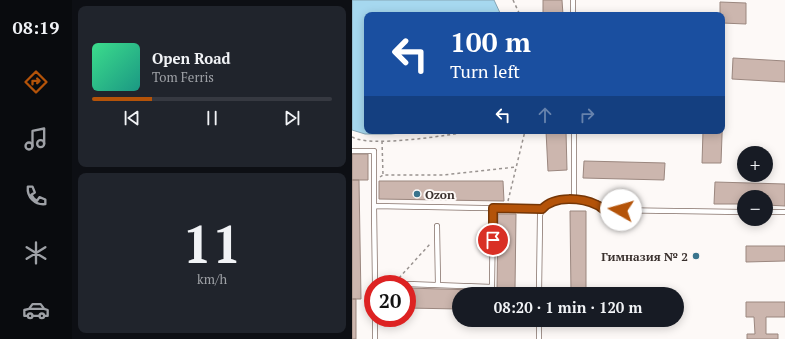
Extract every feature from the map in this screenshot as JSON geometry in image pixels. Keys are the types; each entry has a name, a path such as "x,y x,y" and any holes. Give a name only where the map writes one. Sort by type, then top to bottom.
{"lane":[{"path":"573,0 573,12"},
{"path":"574,134 574,199"},
{"path":"352,151 374,152 375,275"},
{"path":"539,287 540,216 542,209 546,204 574,199 597,205 606,210 737,212"},
{"path":"374,206 542,209"},
{"path":"416,285 492,287 493,208"},
{"path":"773,212 785,212"},
{"path":"437,226 438,286"},
{"path":"375,327 375,339"},
{"path":"538,339 539,327"}],"path":[{"path":"512,0 518,12"},
{"path":"352,136 366,140 382,141 451,134"},
{"path":"505,208 507,206 524,134"},
{"path":"382,141 383,175"},
{"path":"374,179 383,175 444,175 516,167"},
{"path":"402,275 437,237"}],"water":[{"path":"352,0 494,0 500,12 364,12 364,134 352,130"}],"building":[{"path":"543,0 562,0 563,12 543,12"},
{"path":"720,2 746,3 746,24 725,23 725,12 720,12"},
{"path":"733,58 785,61 785,82 732,79"},
{"path":"546,134 566,134 567,170 548,171"},
{"path":"703,134 722,134 721,163 702,163"},
{"path":"352,154 368,154 368,180 352,180"},
{"path":"584,161 665,163 664,180 583,178"},
{"path":"352,180 359,180 361,299 352,299"},
{"path":"379,181 503,181 504,201 379,199"},
{"path":"715,182 785,184 785,206 773,205 773,190 737,190 737,204 714,204"},
{"path":"570,211 586,211 586,287 571,287"},
{"path":"498,214 516,214 515,287 497,287"},
{"path":"746,246 785,246 785,261 746,262"},
{"path":"416,288 452,289 452,309 416,308"},
{"path":"352,299 356,299 356,339 352,339"},
{"path":"746,302 785,302 785,317 766,317 766,334 778,334 778,339 747,339 747,334 755,334 754,317 746,317"}],"place":[{"name":"Ozon","path":"417,194"},
{"name":"Гимназия № 2","path":"696,256"}],"route":[{"path":"493,240 493,208 542,209 546,204 552,202 574,199 597,205 606,210 621,210"}]}
